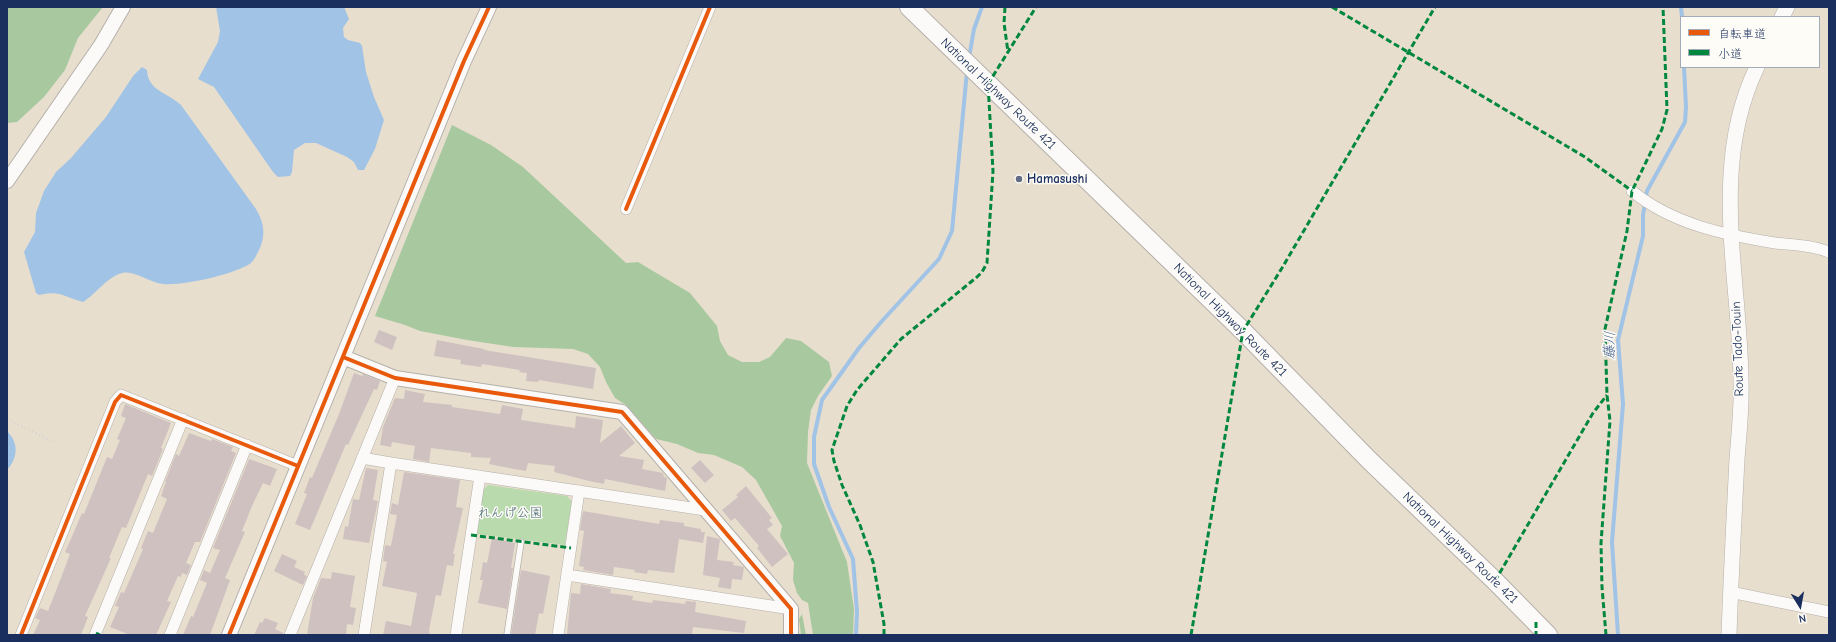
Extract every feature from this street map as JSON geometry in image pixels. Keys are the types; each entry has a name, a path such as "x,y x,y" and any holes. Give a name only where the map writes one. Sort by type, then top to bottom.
{"highway":[{"name":"National Highway Route 421","path":"909,7 1243,331 1369,460 1495,581 1548,635"}],"main road":[{"path":"1782,16 1787,7"},
{"name":"Route Tado-Touin","path":"1729,635 1730,592 1742,382 1740,336 1730,236 1730,202 1733,146 1741,109 1757,68"}],"street":[{"path":"7,181 101,45 123,7"},
{"path":"230,635 464,61 489,7"},
{"path":"626,209 710,7"},
{"path":"1634,193 1679,219 1730,236 1815,247 1829,252"},
{"path":"343,357 395,378 622,412 791,609 791,635"},
{"path":"290,635 395,378"},
{"path":"21,635 118,397 121,395 298,466"},
{"path":"95,635 183,419"},
{"path":"170,635 247,445"},
{"path":"362,458 705,510"},
{"path":"364,635 390,463"},
{"path":"456,635 480,476"},
{"path":"558,635 579,491"},
{"path":"567,575 791,609"},
{"path":"1730,592 1829,612"}],"lane":[{"path":"507,635 521,542"}],"path":[{"path":"7,419 54,442"}],"green space":[{"path":"7,7 103,7 78,38 65,70 44,97 17,122 7,123"},
{"path":"452,125 491,145 523,167 626,263 638,262 690,293 717,326 720,341 728,355 742,362 759,362 770,357 786,338 801,341 829,362 832,376 818,396 811,410 808,432 807,463 847,562 854,609 853,635 813,635 808,603 802,600 797,593 793,580 794,563 780,536 782,526 756,480 742,467 714,455 698,453 677,444 656,439 626,405 615,398 600,367 588,354 573,349 513,347 467,340 420,331 375,316"},
{"name":"れんげ公園","path":"488,485 567,496 572,502 565,545 477,534 483,490"},
{"path":"802,614 806,635 801,635 799,619"}],"water":[{"path":"216,7 344,7 349,19 343,28 344,37 348,40 360,43 362,46 366,72 374,97 384,120 375,149 364,170 358,170 354,162 347,157 316,143 305,143 294,150 292,172 290,176 278,177 273,172 214,87 198,79 218,42 220,31"},
{"path":"142,67 147,70 148,77 155,87 181,105 256,209 263,225 261,246 251,263 244,267 222,275 196,281 163,284 132,273 122,273 111,278 83,302 52,293 39,295 36,293 24,252 35,232 36,213 44,191 56,172 71,158 106,117 133,76"},
{"path":"7,431 14,440 16,450 13,461 7,470"}],"building":[{"path":"379,330 397,337 392,350 374,342"},
{"path":"437,340 484,350 596,368 593,389 539,380 538,382 526,381 527,373 519,372 520,370 482,364 481,367 460,364 461,360 434,356"},
{"path":"354,373 362,376 363,374 380,381 377,390 374,389 348,445 346,444 310,530 295,524 307,494 304,493 310,477 312,478 339,414"},
{"path":"405,390 425,394 423,402 452,405 452,407 500,414 502,405 523,409 521,420 575,428 576,416 603,420 600,443 621,426 635,443 619,456 644,460 642,469 663,473 664,477 667,478 665,491 605,479 604,484 589,481 554,472 555,466 528,463 526,471 509,468 489,464 491,458 471,457 471,453 431,448 429,462 413,459 415,446 392,442 391,447 380,445 383,427 395,398 404,399"},
{"path":"125,404 171,423 161,448 163,449 152,476 148,474 126,528 122,527 109,558 111,558 85,616 88,617 81,635 33,635 40,620 35,618 40,608 48,611 70,554 65,552 82,513 84,514 107,457 112,459 120,440 117,439 126,418 121,416"},
{"path":"189,433 211,441 212,439 233,447 231,451 236,453 200,542 195,542 186,563 191,565 187,575 182,573 181,577 178,576 167,601 171,602 156,635 130,635 110,627 119,607 115,606 121,592 124,593 143,549 141,548 148,531 153,533 167,499 161,496 165,482 176,454 179,456"},
{"path":"249,459 277,469 270,486 263,483 252,506 242,531 245,532 225,578 230,580 210,635 183,635 191,616 193,617 207,583 200,580 204,570 210,573 220,550 213,548"},
{"path":"700,460 714,475 705,483 691,468"},
{"path":"366,468 378,470 373,500 378,501 369,543 343,539 345,526 348,527 353,499 359,500"},
{"path":"404,472 460,480 456,507 463,508 453,554 455,554 453,566 447,565 441,596 436,595 429,630 430,635 383,635 386,621 411,626 417,593 382,586 387,562 383,561 385,545 391,546 397,515 390,514 392,503 398,505"},
{"path":"746,486 772,518 769,520 773,525 767,529 788,554 772,567 757,548 759,546 735,518 731,521 722,510 738,497 736,495"},
{"path":"583,511 659,524 660,520 684,523 684,526 701,529 701,532 705,532 703,543 679,539 674,573 648,570 647,574 634,572 635,570 614,567 613,575 583,570 584,567 579,566 584,531 580,530"},
{"path":"707,536 720,539 717,560 734,562 733,565 744,567 742,580 732,579 731,589 718,587 720,578 703,575"},
{"path":"492,538 515,543 507,609 478,603 483,580 480,580 483,562 487,563"},
{"path":"282,554 297,561 294,567 305,572 304,575 307,576 303,585 274,571"},
{"path":"521,570 550,576 543,614 539,613 535,635 511,635"},
{"path":"332,572 355,576 350,607 356,608 353,625 347,624 346,635 307,635 313,598 321,578 331,579"},
{"path":"581,584 611,589 610,593 633,596 632,600 652,603 653,600 685,604 686,601 696,602 695,612 746,621 744,633 693,627 692,635 567,635 571,593 580,594"},
{"path":"265,618 278,623 275,629 283,633 283,635 254,635 260,622 262,623"}],"waterway":[{"path":"969,58 974,29 982,7"},
{"name":"藤川","path":"1681,7 1682,16"},
{"name":"藤川","path":"1618,635 1612,542 1623,404 1618,340 1643,236 1643,215 1647,191 1685,122 1686,107 1684,68"},
{"path":"856,635 857,612 853,559 829,507 814,464 814,437 822,400 859,348 939,259 952,231 967,71"}],"marked path":[{"path":"1005,7 1004,23 1008,52"},
{"path":"884,635 884,624 873,562 860,525 842,485 832,450 847,406 857,390 901,339 977,277 987,263 993,171 988,84 1036,7"},
{"path":"1332,7 1585,157 1632,191"},
{"path":"1191,635 1243,331 1282,268 1435,7"},
{"path":"1606,635 1602,587 1601,543 1610,421 1607,395 1605,329 1627,231 1632,191 1662,129 1667,110 1663,7"},
{"path":"1495,581 1593,413 1607,395"},
{"path":"471,535 571,548"},
{"path":"1536,622 1536,635"},
{"path":"96,633 100,635"}],"cycle path":[{"path":"229,635 464,61 489,7"},
{"path":"626,209 710,7"},
{"path":"343,357 395,378 622,412 791,609 791,635"},
{"path":"21,635 115,402 121,395 298,466"}],"place":[{"name":"Hamasushi","path":"1019,179"}]}
